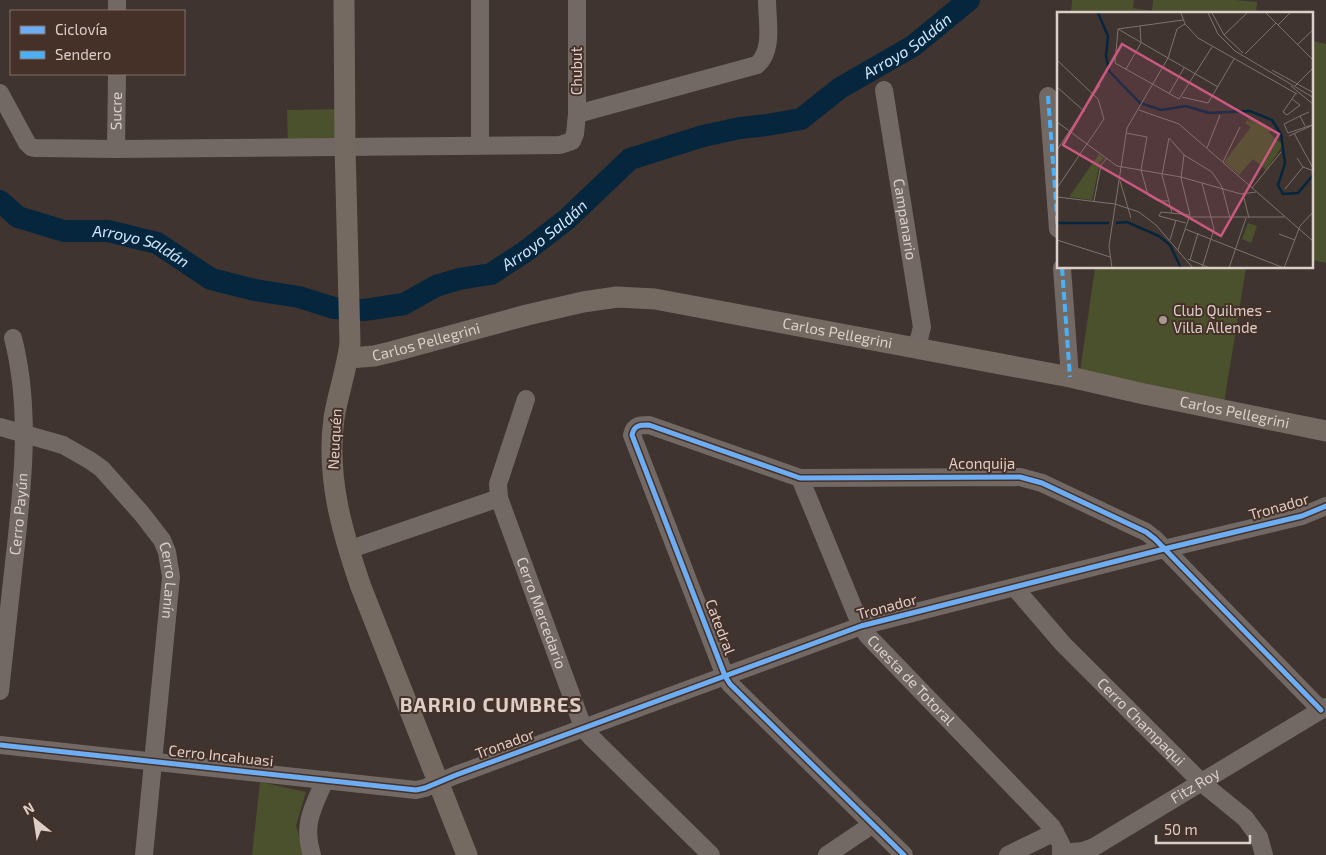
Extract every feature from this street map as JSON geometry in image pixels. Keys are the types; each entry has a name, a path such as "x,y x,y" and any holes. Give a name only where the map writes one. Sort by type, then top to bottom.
{"main road":[{"name":"Neuquén","path":"344,0 345,146 350,325 348,358 339,391 332,441 334,489 348,550 361,587 467,855"},
{"name":"Carlos Pellegrini","path":"348,358 374,356 391,352 565,306 617,297 655,299 1070,377 1326,431"}],"street":[{"path":"0,92 27,143 31,147 116,149 480,146 480,0"},
{"name":"Chubut","path":"480,146 560,145 572,141 575,134 576,114 577,0"},
{"path":"576,114 757,66 763,60 768,46 767,0"},
{"name":"Sucre","path":"116,149 117,75"},
{"name":"Campanario","path":"884,90 922,327 917,347"},
{"path":"1048,96 1057,216"},
{"path":"1062,269 1070,377"},
{"name":"Cerro Payún","path":"0,690 7,568 19,514 24,433 18,358 13,338"},
{"path":"348,550 499,498 498,484 526,399"},
{"name":"Aconquija","path":"632,435 633,429 639,425 649,425 800,478 1020,476 1032,479 1146,532 1323,708"},
{"name":"Cerro Lanín","path":"0,427 63,445 102,469 142,514 162,540 167,552 171,576 144,855"},
{"name":"Catedral","path":"632,435 725,676 730,684 904,855"},
{"name":"Cuesta de Totoral","path":"800,478 861,626 868,636 1045,818 1055,832 1060,844 1061,854"},
{"name":"Cerro Mercedario","path":"499,498 584,729 711,855"},
{"name":"Tronador","path":"439,783 861,626 1164,549 1323,512"},
{"name":"Cerro Champaqui","path":"1016,588 1063,644 1202,782 1245,818 1259,837 1264,855"},
{"name":"Fitz Roy","path":"1061,854 1083,851 1094,847 1323,708"},
{"name":"Cerro Incahuasi","path":"0,745 416,790 439,783"},
{"path":"312,855 307,827 310,812 325,780"},
{"path":"827,855 873,824"},
{"path":"1008,855 1055,832"}],"green space":[{"path":"1072,0 1134,0 1133,8 1152,11 1153,0 1235,0 1257,2 1256,12 1071,12"},
{"path":"1314,41 1326,44 1326,263 1314,260"},
{"path":"345,109 345,146 288,148 287,110"},
{"name":"Club Quilmes - Villa Allende","path":"1095,269 1246,269 1224,403 1080,372"},
{"path":"260,782 306,792 296,826 305,855 252,855"}],"waterway":[{"name":"Arroyo Saldán","path":"0,201 18,217 64,231 108,231 157,243 211,279 255,290 299,297 334,308 364,310 404,304 436,286 459,279 491,274 526,251 567,219 630,159 703,136 740,128 801,119 840,88 913,46 969,0"}],"marked path":[{"path":"1048,96 1057,216"},
{"path":"1062,269 1070,377"}],"cycle path":[{"path":"904,855 730,684 725,676 632,435 636,427 649,425 800,478 1020,477 1042,483 1146,532 1155,539 1321,710"},
{"path":"0,745 416,790 861,626 1302,516 1326,506"}],"place":[{"name":"Club Quilmes - Villa Allende","path":"1163,320"}],"district":[{"name":"BARRIO CUMBRES","path":"491,705"}]}
